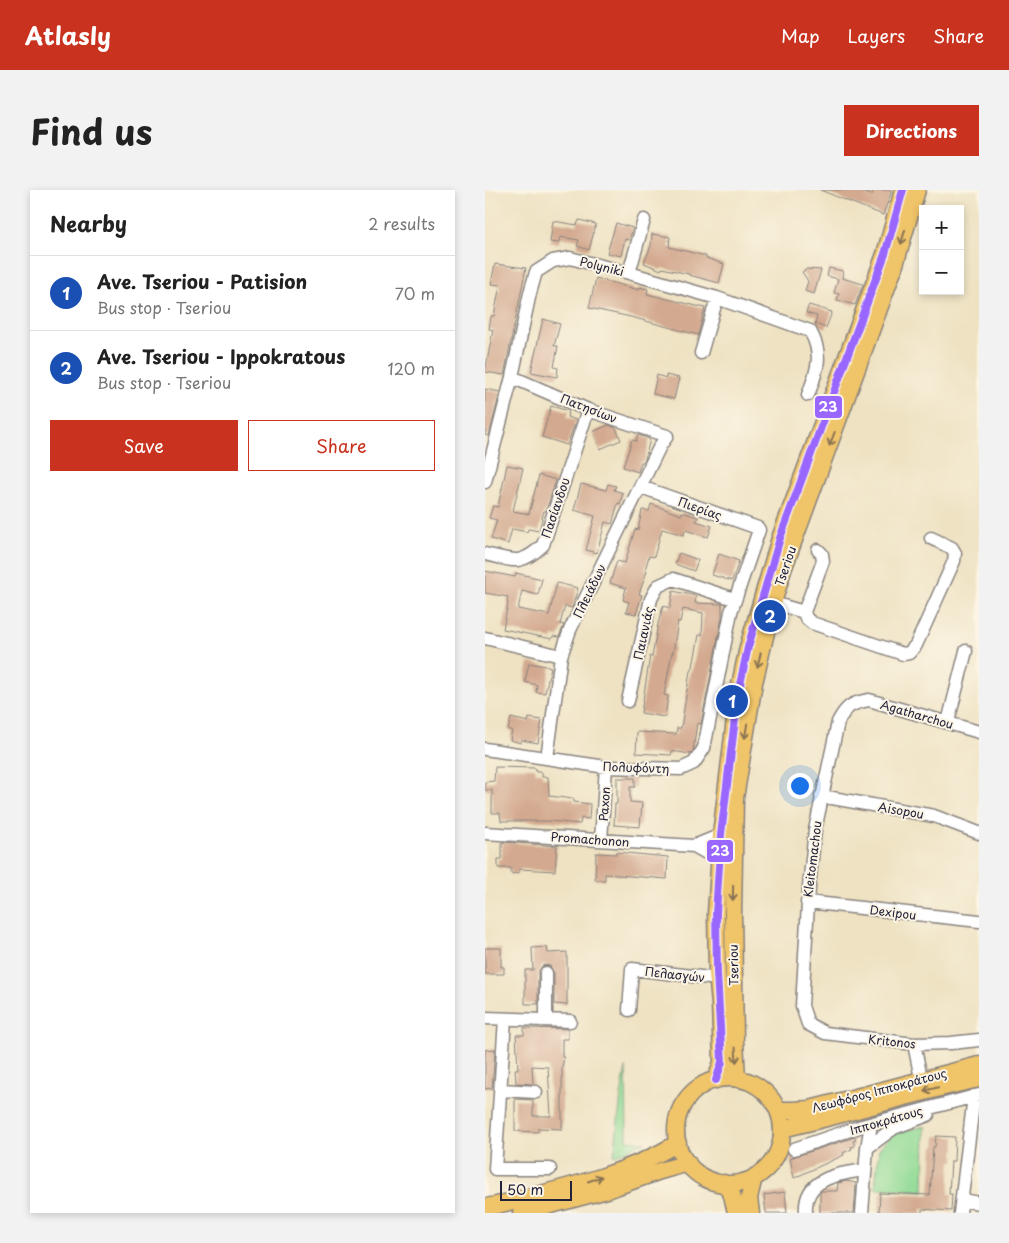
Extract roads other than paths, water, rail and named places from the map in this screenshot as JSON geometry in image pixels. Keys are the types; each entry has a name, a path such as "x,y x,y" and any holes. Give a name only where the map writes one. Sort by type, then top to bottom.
{"main road":[{"name":"Tseriou","path":"716,1080 723,1062 716,913 719,860 738,694 750,639 780,538 885,254 903,190"},
{"name":"Tseriou","path":"737,1078 733,914 735,798 753,683 773,603 796,535 895,268 917,190"},
{"name":"Λεωφόρος Ιπποκράτους","path":"778,1110 810,1108 921,1078 979,1065"},
{"path":"737,1078 754,1084 768,1095 778,1110 782,1129 781,1143 776,1156 767,1168 754,1177 742,1182 724,1183 711,1180 698,1173 688,1163 678,1143 678,1119 682,1106 690,1095 701,1086 716,1080 737,1078"},
{"name":"Λεωφόρος Ιπποκράτους","path":"782,1129 979,1079"},
{"path":"485,1207 497,1206 584,1183 657,1156 678,1143"},
{"path":"521,1213 607,1190 688,1163"},
{"path":"750,1205 754,1177"},
{"path":"724,1183 732,1195 737,1213"}],"street":[{"path":"629,273 644,220"},
{"name":"Polyniki","path":"485,478 512,377 536,272 553,260 570,258 629,273 717,298 810,331 816,341 819,353 808,395"},
{"path":"701,353 717,298"},
{"name":"Πατησίων","path":"512,377 588,410 667,436"},
{"name":"Πασίανδου","path":"485,554 518,561 531,557 543,546 588,410"},
{"name":"Πλειάδων","path":"547,758 561,656 570,630 660,446 667,436"},
{"name":"Πιερίας","path":"641,486 758,528 759,530"},
{"name":"Πολυφόντη","path":"485,748 606,767 681,769 694,763 704,748 734,600 759,530"},
{"path":"818,550 822,554 823,561 804,612 806,618 812,623 903,654 909,653 916,646 954,561 955,553 952,548 931,538"},
{"name":"Παιανιάς","path":"628,701 651,599 658,586 673,579 734,600"},
{"path":"773,603 804,612"},
{"path":"485,638 561,656"},
{"path":"948,722 966,651"},
{"name":"Agatharchou","path":"855,702 869,700 979,732"},
{"name":"Kleitomachou","path":"808,1024 802,1006 807,902 815,830 838,722 844,710 855,702"},
{"name":"Paxon","path":"601,840 606,767"},
{"name":"Aisopou","path":"821,796 934,816 979,833"},
{"name":"Promachonon","path":"485,832 694,846 719,860"},
{"name":"Promachonon","path":"694,846 721,835"},
{"name":"Dexipou","path":"807,902 979,921"},
{"name":"Πελασγών","path":"629,1010 632,969 718,979"},
{"path":"546,974 546,1020"},
{"path":"485,1018 570,1021"},
{"path":"505,1019 495,1169 550,1169"},
{"name":"Kritonos","path":"808,1024 825,1033 915,1044 979,1040"},
{"path":"915,1044 921,1078"},
{"path":"500,1090 536,1092"},
{"path":"977,1095 961,1207 979,1203"},
{"name":"Ιπποκράτους","path":"794,1148 871,1124 977,1095"},
{"path":"867,1148 894,1128 922,1117 962,1107"},
{"path":"862,1108 871,1124 867,1148 862,1213"},
{"path":"806,1213 810,1190 817,1184 837,1174 865,1170"}],"place":[{"name":"Ave. Tseriou - Ippokratous","path":"770,616"},
{"name":"Ave. Tseriou - Patision","path":"732,701"}]}
